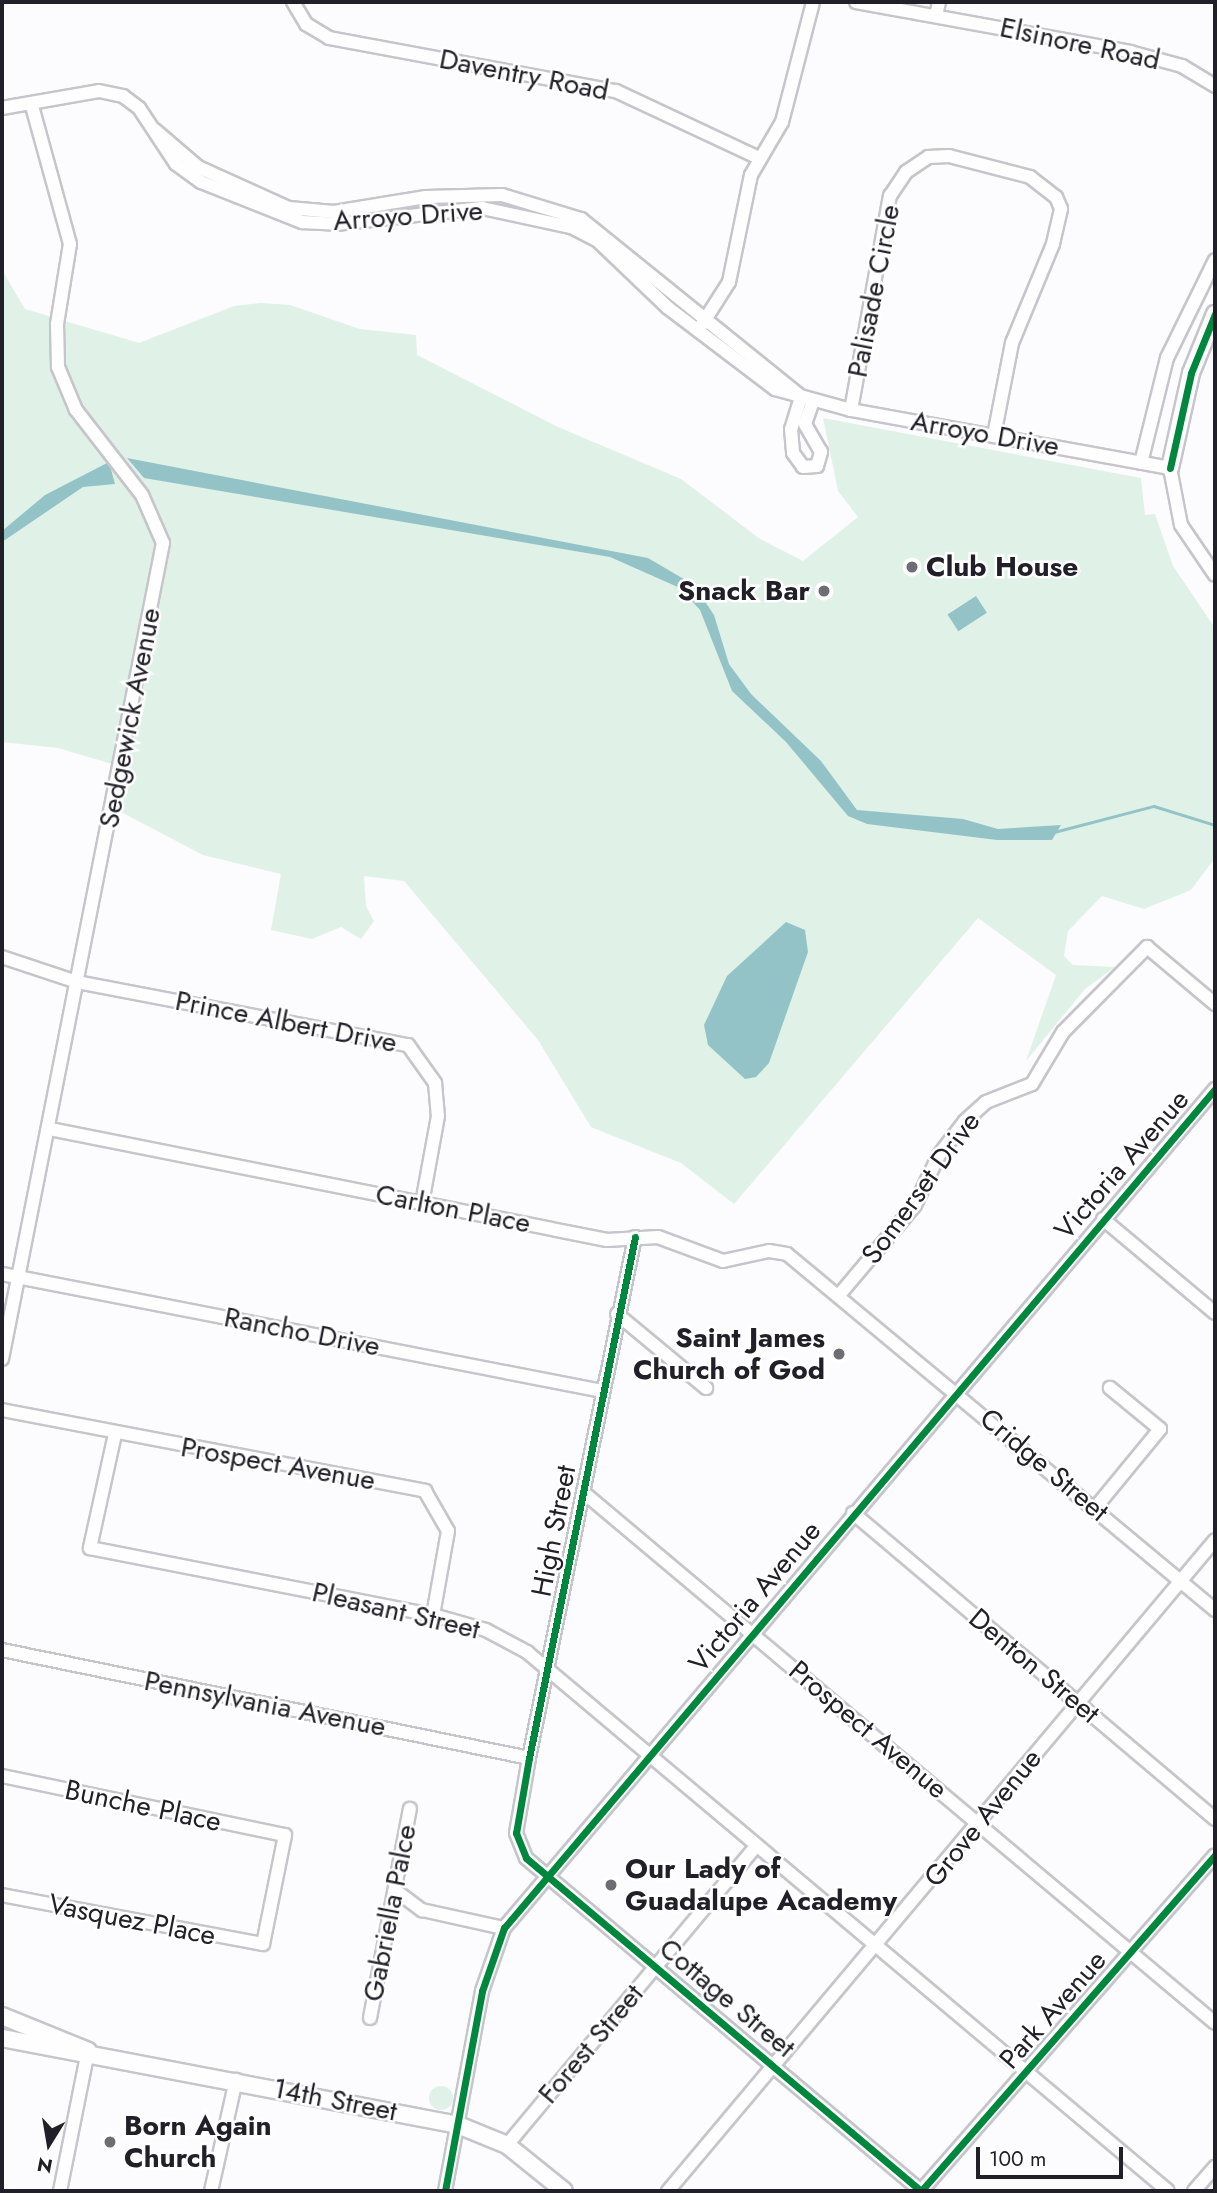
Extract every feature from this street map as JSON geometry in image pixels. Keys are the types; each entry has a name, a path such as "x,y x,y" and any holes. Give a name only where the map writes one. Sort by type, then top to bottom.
{"main road":[{"path":"1170,468 1191,373 1215,314"},
{"name":"14th Street","path":"2,2016 88,2051"},
{"name":"14th Street","path":"2,2038 88,2051 458,2124 507,2145 564,2191"}],"street":[{"name":"Daventry Road","path":"293,2 306,24 329,38 616,91 759,158"},
{"path":"701,327 729,282 759,158 782,122 813,2"},
{"name":"Elsinore Road","path":"856,2 1130,52 1182,65 1215,86"},
{"path":"936,16 939,2"},
{"name":"Arroyo Drive","path":"2,108 114,93 131,100 176,163 201,182 265,213 302,222 336,224 482,208 571,227 597,240 775,389 852,410 1170,468"},
{"name":"Sedgewick Avenue","path":"2,1359 161,562 158,523 126,473 76,410 58,367 57,324 70,244 32,106"},
{"name":"Palisade Circle","path":"852,410 890,196 906,172 928,157 950,156 1030,177 1056,197 1061,209 1053,244 1012,343 993,436"},
{"path":"1141,463 1167,358 1215,260"},
{"path":"807,399 805,424 821,452 817,466 803,467 793,453 791,429 807,399"},
{"path":"1170,468 1181,525 1215,575"},
{"name":"Somerset Drive","path":"841,1294 915,1205 939,1155 965,1121 986,1102 1032,1084 1063,1032 1147,947 1215,1004"},
{"name":"Prince Albert Drive","path":"2,957 77,982 408,1045 424,1060 436,1094 422,1203"},
{"name":"Victoria Avenue","path":"445,2191 482,1991 504,1928 1103,1219 1213,1095"},
{"name":"Carlton Place","path":"50,1129 607,1240 658,1237 733,1262 781,1252 841,1294"},
{"path":"1103,1219 1215,1313"},
{"name":"High Street","path":"516,1833 617,1314 635,1237"},
{"name":"Rancho Drive","path":"2,1273 602,1391"},
{"name":"Cridge Street","path":"841,1294 1215,1609"},
{"path":"617,1314 706,1388"},
{"path":"1096,1507 1160,1429 1110,1388"},
{"name":"Prospect Avenue","path":"2,1410 115,1434 425,1491 448,1531 433,1615"},
{"name":"Pleasant Street","path":"115,1434 90,1548 433,1615 486,1630 548,1668 649,1756 1168,2191"},
{"name":"Prospect Avenue","path":"583,1492 753,1632 1215,2024"},
{"name":"Denton Street","path":"853,1513 1215,1819"},
{"name":"Grove Avenue","path":"668,2191 979,1825 1077,1703 1215,1540"},
{"name":"Pennsylvania Avenue","path":"2,1650 529,1758"},
{"name":"Bunche Place","path":"2,1776 285,1835 263,1944"},
{"name":"Gabriella Palce","path":"370,2018 410,1809"},
{"name":"Cottage Street","path":"516,1833 526,1858 776,2066 921,2191"},
{"name":"Forest Street","path":"507,2145 756,1846"},
{"name":"Park Avenue","path":"921,2191 1215,1855"},
{"path":"394,1890 422,1910 504,1928"},
{"name":"Vasquez Place","path":"2,1895 263,1944"},
{"path":"60,2191 88,2051"},
{"path":"211,2191 236,2080"},
{"path":"1194,2191 1215,2167"}],"green space":[{"path":"2,270 25,309 139,343 234,306 261,303 290,305 360,329 416,335 417,355 558,427 681,479 760,539 803,561 858,517 838,491 823,418 1141,478 1145,515 1155,514 1173,566 1215,628 1215,858 1191,890 1144,909 1102,896 1068,931 1064,956 1073,965 1115,967 1085,989 1026,1061 1056,975 978,918 734,1204 681,1163 591,1127 538,1040 404,881 364,876 366,906 374,921 361,939 341,927 312,939 271,930 281,874 203,855 121,812 129,769 58,748 2,742"},
{"path":"441,2086 450,2089 453,2098 450,2107 441,2110 432,2107 429,2098 432,2089"}],"water":[{"path":"127,458 648,558 694,585 714,615 729,664 751,694 821,761 857,810 963,819 998,829 1061,825 1052,840 997,840 867,824 848,816 786,742 732,691 700,610 680,588 610,557 144,478"},
{"path":"109,462 115,484 83,487 2,542 2,531 45,495"},
{"path":"976,596 987,613 958,631 947,615"},
{"path":"786,922 805,930 808,952 769,1063 756,1077 745,1079 708,1045 704,1025 727,976"}],"waterway":[{"path":"1054,832 1154,806 1215,825"}],"cycle path":[{"path":"1170,468 1191,373 1215,314"},
{"path":"445,2191 482,1991 504,1928 1215,1089"},
{"path":"635,1237 529,1758 516,1833 526,1858 921,2191 1215,1855"}],"place":[{"name":"Club House","path":"912,567"},
{"name":"Snack Bar","path":"824,591"},
{"name":"Saint James Church of God","path":"839,1354"},
{"name":"Our Lady of Guadalupe Academy","path":"611,1885"},
{"name":"Born Again Church","path":"110,2142"}]}
